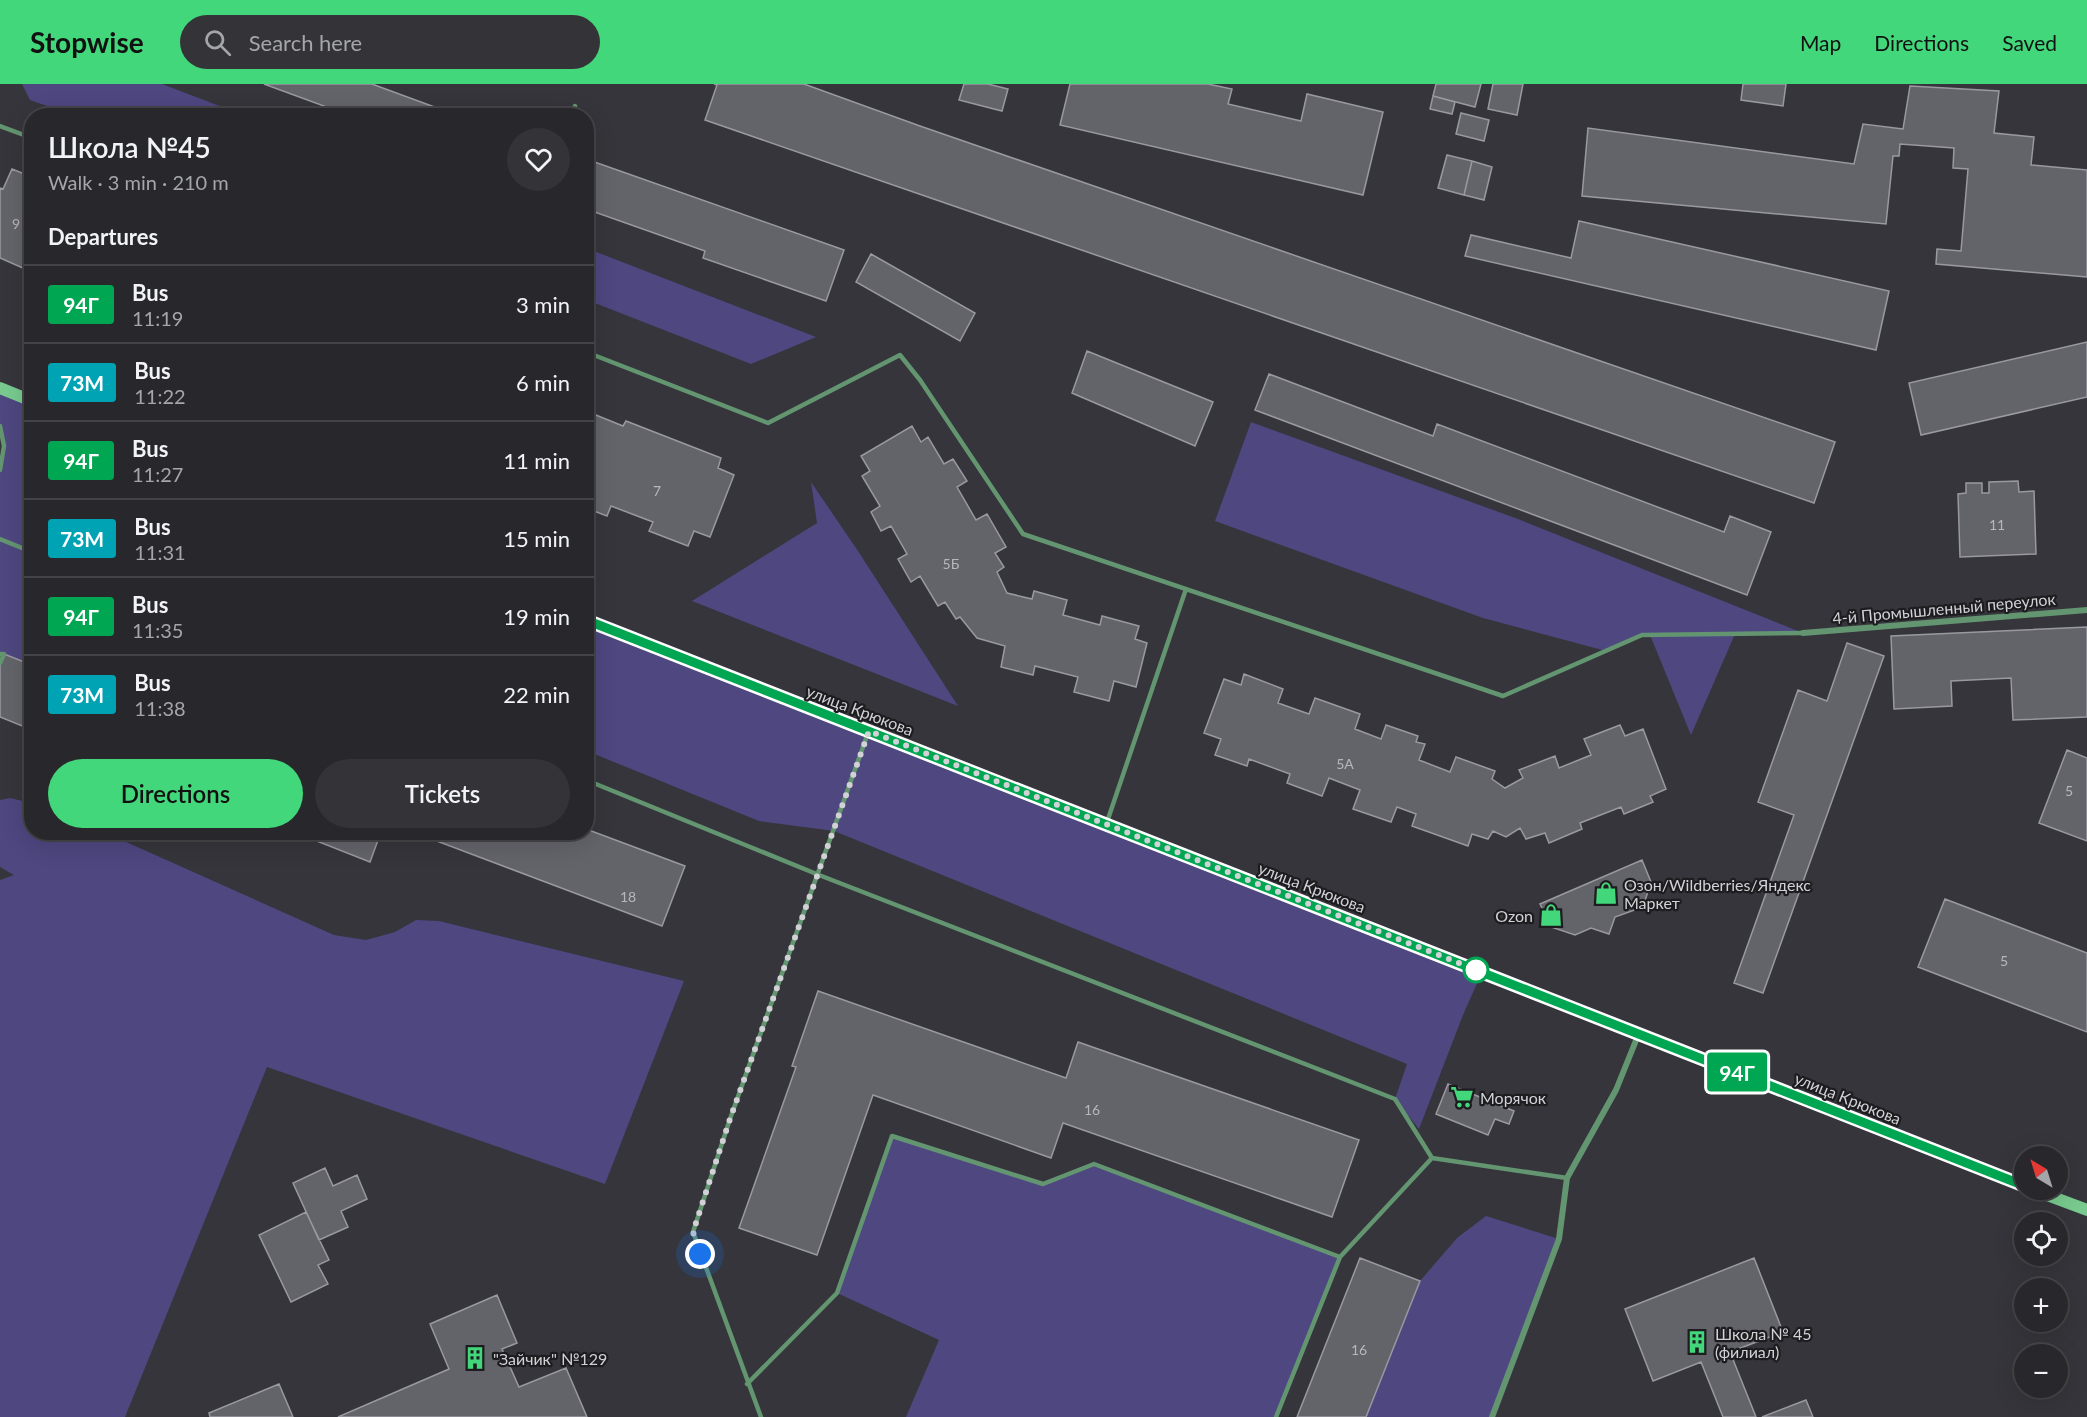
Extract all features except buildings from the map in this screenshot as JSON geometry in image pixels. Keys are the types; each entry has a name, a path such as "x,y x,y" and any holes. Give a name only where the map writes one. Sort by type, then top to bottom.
{"main road":[{"path":"0,388 24,398"},
{"name":"улица Крюкова","path":"594,623 2014,1182"},
{"path":"2060,1200 2087,1210"}],"street":[{"name":"4-й Промышленный переулок","path":"1803,633 2087,610"},
{"path":"1492,1417 1559,1239 1567,1178 1616,1090 1639,1033"}],"lane":[{"path":"0,126 24,135"},
{"path":"594,355 768,423 900,355 920,380 1023,534 1503,696 1642,635 1803,633"},
{"path":"0,426 4,446 0,470"},
{"path":"0,539 24,549"},
{"path":"1106,825 1186,589"},
{"path":"0,654 4,654 0,663"},
{"path":"761,1417 693,1232 730,1119 869,731"},
{"path":"594,783 819,875 1395,1099 1432,1158 1567,1178"},
{"path":"747,1383 837,1293 892,1136 1043,1184 1094,1164 1340,1257"},
{"path":"1276,1417 1340,1257 1432,1158"}],"shaded area":[{"path":"22,84 162,84 225,108 53,108 30,100"},
{"path":"594,251 816,337 751,364 594,303"},
{"path":"0,388 24,398 24,663 0,654 0,470 4,446 0,426"},
{"path":"1251,422 1518,519 1803,633 1735,634 1691,735 1650,635 1642,635 1606,651 1483,618 1215,521"},
{"path":"811,482 958,706 692,601 817,523"},
{"path":"594,623 1482,972 1419,1129 1395,1099 1407,1064 834,831 759,821 594,754"},
{"path":"10,798 24,801 24,840 122,840 334,935 366,940 395,932 416,920 439,921 684,981 605,1184 267,1067 125,1417 0,1417 0,880 14,875 0,867 0,800"},
{"path":"892,1136 1043,1184 1094,1164 1340,1257 1276,1417 906,1417 939,1340 837,1293"},
{"path":"1486,1216 1559,1239 1490,1417 1366,1417 1420,1281 1457,1238"}],"bus line":[{"name":"94Г","path":"594,623 2014,1182"}],"place":[{"name":"Озон/Wildberries/Яндекс Маркет","path":"1606,893"},
{"name":"Ozon","path":"1551,915"},
{"name":"Морячок","path":"1462,1097"},
{"name":"Школа № 45 (филиал)","path":"1697,1342"},
{"name":"\"Зайчик\" №129","path":"475,1358"}],"route":[{"path":"700,1254 693,1232 730,1119 869,731 1482,972 1476,970"}]}
